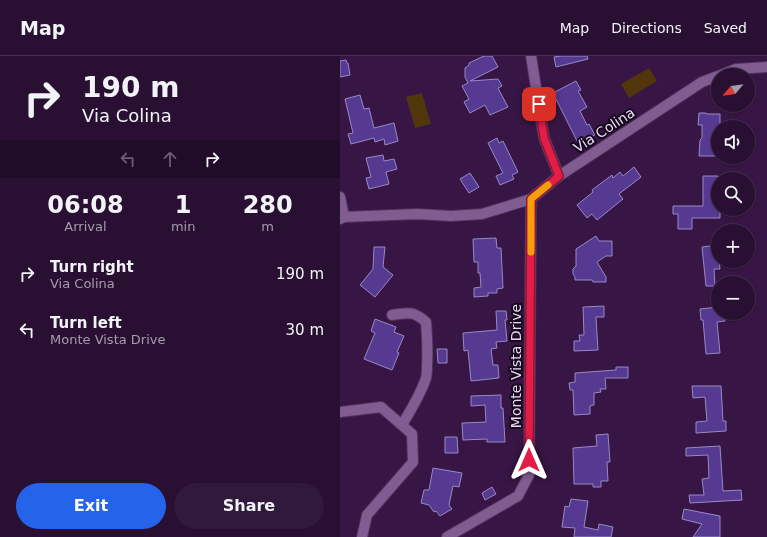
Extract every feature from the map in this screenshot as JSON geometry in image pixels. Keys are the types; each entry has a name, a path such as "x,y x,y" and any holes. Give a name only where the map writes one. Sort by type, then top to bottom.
{"street":[{"path":"531,56 544,138 559,176"},
{"name":"Via Colina","path":"752,68 767,67"},
{"name":"Via Colina","path":"342,218 417,214 451,216 482,214 531,199 559,176 702,82 711,79"},
{"path":"340,197 342,218"},
{"name":"Monte Vista Drive","path":"447,537 518,496 529,475 531,199"},
{"path":"392,315 410,312 418,315 426,322 428,353 426,377 422,388 402,425"},
{"path":"340,412 381,407 412,434 413,462 367,515 362,537"}],"shaded area":[{"path":"649,68 657,81 629,98 621,84"},
{"path":"422,93 431,124 415,128 406,97"}],"building":[{"path":"484,56 492,56 498,67 470,81 498,79 502,86 498,88 508,107 490,115 485,105 470,113 464,102 469,99 462,86 468,83 465,77 465,68 469,65 469,63"},
{"path":"587,56 588,59 556,67 554,57"},
{"path":"346,60 350,75 340,77 340,61"},
{"path":"576,81 581,90 578,91 587,107 580,111 587,125 589,124 595,135 578,143 553,93"},
{"path":"360,95 364,109 369,108 374,128 394,123 398,141 385,145 384,139 375,142 374,138 351,144 348,134 353,133 345,99"},
{"path":"699,113 720,114 720,120 711,120 711,156 699,156 700,140 702,138 702,125 698,125"},
{"path":"497,138 499,143 503,141 518,172 512,175 514,179 500,185 496,176 503,173 488,143"},
{"path":"383,155 384,161 394,159 397,169 386,172 389,184 369,189 366,178 371,177 366,158"},
{"path":"634,167 641,177 619,194 623,199 597,220 592,214 587,218 577,205 593,192 592,190 612,175 613,178 620,172 623,176"},
{"path":"470,173 479,187 469,193 460,179"},
{"path":"703,176 711,176 711,216 720,216 720,218 692,218 692,229 678,229 678,214 673,214 673,206 703,206"},
{"path":"596,236 599,241 612,241 612,256 606,256 597,262 606,277 606,282 575,280 573,269 576,266 576,249"},
{"path":"496,238 497,248 501,248 503,288 497,289 497,293 488,293 488,296 474,297 474,288 481,287 480,273 478,273 478,262 474,262 473,239"},
{"path":"711,246 711,268 720,268 714,269 714,276 711,276 711,286 706,286 702,247"},
{"path":"374,247 385,247 383,267 393,275 375,297 360,285 373,269"},
{"path":"604,306 604,317 596,317 598,350 574,351 574,341 580,341 579,335 584,335 583,307"},
{"path":"711,308 711,320 725,320 717,322 720,353 706,354 703,320 701,320 700,309"},
{"path":"496,311 506,311 507,320 505,320 507,341 496,342 497,348 491,349 493,365 498,365 499,378 471,381 468,350 464,351 463,333 497,330"},
{"path":"375,319 396,327 394,332 404,336 397,352 399,353 392,370 364,359 375,333 371,331"},
{"path":"437,349 447,349 447,363 438,363"},
{"path":"616,367 628,367 628,378 605,378 606,389 600,389 601,392 594,393 594,405 590,406 590,414 574,415 573,390 570,390 569,383 575,382 575,373 616,370"},
{"path":"692,386 721,386 723,421 726,421 726,431 696,433 696,422 707,421 705,397 693,398"},
{"path":"501,395 505,442 487,442 487,439 463,440 462,423 486,422 485,405 471,406 471,396"},
{"path":"608,434 610,462 607,462 608,481 601,481 601,487 593,487 593,484 574,484 573,448 597,446 596,435"},
{"path":"445,437 457,437 458,453 445,453"},
{"path":"720,446 723,491 741,490 742,500 690,503 689,495 704,495 702,479 709,478 708,455 686,456 686,448"},
{"path":"433,468 462,473 459,487 453,486 449,505 452,509 440,516 436,511 434,512 429,505 421,503 424,490 429,490"},
{"path":"492,487 496,494 485,500 482,493"},
{"path":"571,499 588,501 584,527 598,530 599,524 613,527 611,537 574,537 575,528 562,527 565,506 569,507"},
{"path":"684,509 720,516 720,537 693,537 702,524 682,519"}],"slow traffic":[{"path":"531,252 531,199 548,185"}],"route":[{"path":"529,460 531,199 559,176 544,138 539,104"}]}
